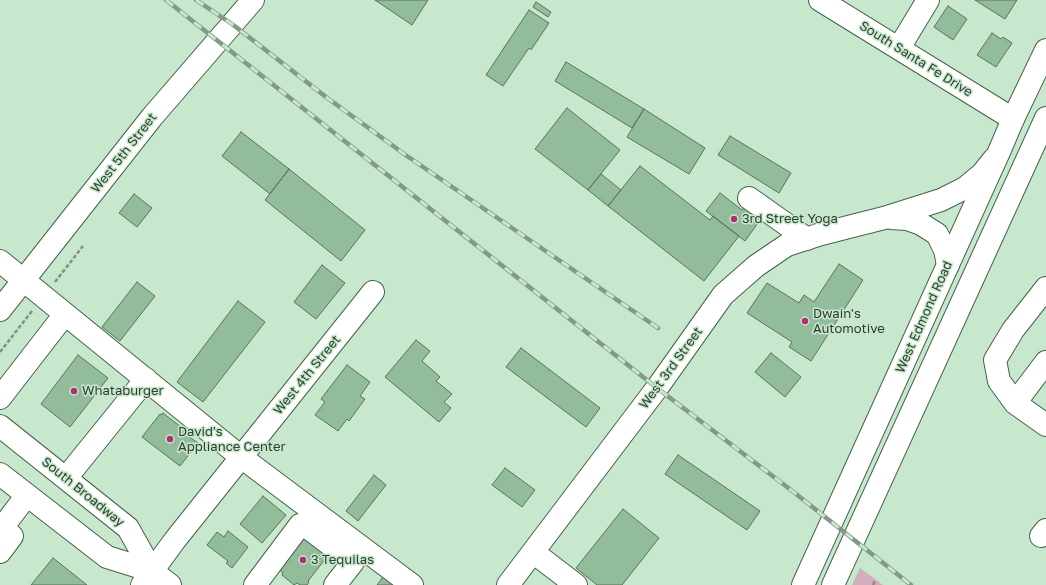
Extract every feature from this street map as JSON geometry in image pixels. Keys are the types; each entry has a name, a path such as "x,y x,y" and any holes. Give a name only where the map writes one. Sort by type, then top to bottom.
{"street":[{"name":"West 5th Street","path":"0,310 152,117 253,0"},
{"name":"South Santa Fe Drive","path":"820,0 1013,119"},
{"path":"899,48 928,0"},
{"name":"West Edmond Road","path":"803,585 1013,119 1046,50"},
{"path":"833,585 1041,144 1046,118"},
{"name":"West 3rd Street","path":"508,585 658,388 723,295 756,266 787,245 821,234 884,218 941,200 965,188 982,174 999,152"},
{"path":"749,198 807,239"},
{"name":"West 3rd Street","path":"884,218 907,219 921,224 938,234 945,250 948,265"},
{"path":"0,261 241,457 341,542 353,562 335,585"},
{"path":"1046,288 1013,330 996,360 999,381 1015,403 1046,425"},
{"name":"West 4th Street","path":"147,578 174,540 373,292"},
{"path":"0,398 65,314"},
{"path":"1015,403 1046,362"},
{"path":"66,478 146,379"},
{"name":"South Broadway","path":"0,426 128,528 147,578"},
{"name":"South Broadway","path":"0,474 107,557 147,578 170,585"},
{"path":"0,552 12,536 2,528 27,494"},
{"path":"255,585 300,525 341,542 412,585"},
{"path":"533,552 576,585"}],"path":[{"path":"873,585 875,581"}],"shaded area":[{"path":"860,568 883,585 852,585"}],"building":[{"path":"375,0 428,0 412,25"},
{"path":"975,0 1017,0 1005,19"},
{"path":"536,2 551,12 548,17 533,7"},
{"path":"948,6 967,19 953,40 934,27"},
{"path":"529,10 549,23 531,50 529,48 503,86 486,75"},
{"path":"992,33 1001,39 1003,37 1012,43 996,67 977,55"},
{"path":"566,62 644,109 632,128 555,81"},
{"path":"567,108 620,150 588,190 535,149"},
{"path":"644,109 705,148 689,174 627,137"},
{"path":"241,132 289,169 270,194 222,156"},
{"path":"730,136 791,173 779,193 718,155"},
{"path":"640,166 710,220 713,216 739,236 704,281 608,206"},
{"path":"289,169 365,230 341,261 265,200"},
{"path":"601,174 621,190 608,206 588,190"},
{"path":"720,193 742,210 745,206 757,215 754,219 758,223 745,241 706,211"},
{"path":"134,194 152,208 137,227 119,213"},
{"path":"839,264 863,280 811,361 789,347 792,342 747,313 767,283 799,303 804,295 814,302"},
{"path":"322,265 345,283 316,319 294,302"},
{"path":"137,282 155,296 120,341 102,327"},
{"path":"238,301 265,322 203,402 177,382"},
{"path":"416,340 430,351 422,361 440,377 436,381 452,394 444,402 451,408 439,422 385,377"},
{"path":"521,348 600,408 586,427 506,367"},
{"path":"771,353 801,377 785,397 755,372"},
{"name":"Whataburger","path":"78,355 108,378 70,427 41,404"},
{"path":"347,365 370,382 360,396 365,399 349,421 347,419 338,431 315,415 325,402 321,399"},
{"path":"163,413 186,431 184,433 198,443 180,466 142,437 160,414 162,415"},
{"path":"678,455 760,511 747,530 665,474"},
{"path":"505,468 535,490 522,507 492,485"},
{"path":"374,475 386,485 358,521 346,511"},
{"path":"263,496 286,515 262,543 240,524"},
{"path":"623,509 659,538 622,585 597,585 576,568"},
{"path":"228,531 248,547 232,568 226,563 228,561 207,545 217,532 224,537"},
{"name":"3 Tequilas","path":"304,532 330,553 308,581 309,582 307,585 300,585 297,583 294,585 282,575 283,573 276,567"},
{"path":"53,558 87,585 31,585"},
{"path":"386,573 401,585 377,585"}],"railway":[{"path":"166,0 657,388 791,490 911,585"},
{"path":"196,0 232,24 326,97 407,156 658,328"}],"place":[{"name":"3rd Street Yoga","path":"734,219"},
{"name":"Dwain's Automotive","path":"805,321"},
{"name":"Whataburger","path":"74,391"},
{"name":"David's Appliance Center","path":"170,439"},
{"name":"3 Tequilas","path":"303,560"}]}
